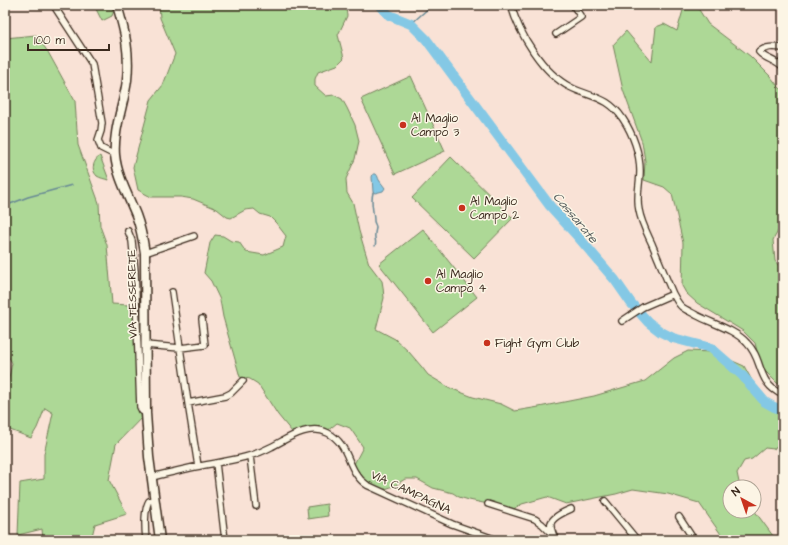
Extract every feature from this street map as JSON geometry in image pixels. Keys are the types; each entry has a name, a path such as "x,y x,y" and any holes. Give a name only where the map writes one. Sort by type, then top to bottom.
{"main road":[{"name":"VIA TESSERETE","path":"117,5 127,44 128,62 127,81 117,131 115,154 120,175 139,223 145,254 146,413 149,457 160,540"}],"street":[{"path":"54,5 92,64 102,123 98,143 101,148 115,154"},
{"path":"511,5 515,17 529,45 548,70 558,80 569,86 604,100 616,110 626,124 638,155 640,170 638,199 643,224 677,302 683,308 732,332 747,343 751,347 762,374 767,382 776,392 783,395"},
{"path":"556,34 582,17 573,5"},
{"path":"783,48 767,48 759,52 778,63 783,68"},
{"path":"128,231 132,241 135,271 140,407 142,411 146,413"},
{"path":"145,254 194,236"},
{"path":"172,292 198,466"},
{"path":"622,320 643,307 673,294"},
{"path":"145,345 180,348 205,345 202,319"},
{"path":"188,403 225,396 231,393 243,380"},
{"name":"VIA CAMPAGNA","path":"152,477 250,456 299,433 312,430 326,432 337,438 346,452 357,476 367,485 452,524 497,540"},
{"path":"250,456 256,506"},
{"path":"216,463 226,540"},
{"path":"146,540 145,525 147,504 155,498"},
{"path":"605,501 637,540"},
{"path":"488,504 535,519 542,524 554,538"},
{"path":"554,538 551,526 552,521 571,509"},
{"path":"679,518 694,540"}],"green space":[{"path":"94,5 116,5 112,16 102,21"},
{"path":"159,5 341,5 346,8 347,16 338,35 344,58 337,65 318,72 315,79 315,86 326,96 334,95 342,99 355,125 359,141 355,159 346,179 347,193 353,203 359,231 369,264 382,281 384,298 376,329 395,339 409,352 428,375 450,388 473,397 501,404 515,411 594,396 645,381 674,358 688,351 712,352 744,366 754,384 768,402 783,409 783,443 774,449 765,448 752,459 744,461 737,473 738,479 722,479 722,519 761,519 776,540 725,540 699,503 668,494 633,489 566,504 547,497 522,504 510,511 459,497 453,493 433,488 417,479 405,479 394,486 382,490 359,475 354,464 363,447 350,428 337,423 326,432 292,432 278,415 258,384 250,379 240,377 223,317 220,300 211,281 204,273 210,243 215,235 223,236 231,241 239,242 246,252 264,255 283,247 286,236 270,217 260,214 254,209 245,210 231,218 227,217 217,209 193,199 181,197 151,197 138,190 133,167 151,100 163,85 175,54 160,18"},
{"path":"683,5 696,5 708,24 750,56 783,91 783,220 773,240 775,261 783,271 783,386 777,383 761,367 755,343 743,331 697,303 686,293 682,286 683,243 672,194 664,187 644,180 645,161 642,142 623,90 613,45 626,31 652,62 656,27 664,24 677,31 684,7"},
{"path":"36,35 48,52 75,101 78,145 99,203 100,226 107,245 112,304 145,306 146,413 116,444 109,480 127,514 95,524 91,540 43,540 42,529 18,535 20,483 44,479 44,454 53,413 45,408 37,428 31,438 5,428 5,390 12,363 5,350 5,38"},
{"name":"Al Maglio Campo 3","path":"411,76 445,151 395,174 361,99"},
{"path":"100,156 109,180 97,176 93,168 96,160"},
{"name":"Al Maglio Campo 2","path":"451,157 513,218 474,258 412,198"},
{"name":"Al Maglio Campo 4","path":"423,229 477,297 433,332 379,264"},
{"path":"327,504 328,516 308,519 307,507"}],"water":[{"path":"373,174 377,175 385,188 383,191 373,192"}],"waterway":[{"name":"Cassarate","path":"380,5 389,15 411,24 426,39 550,206 615,280 631,303 648,322 661,332 673,338 711,348 742,375 765,402 783,410"},
{"path":"411,24 432,5"},
{"name":"Cassarate","path":"377,9 381,7"},
{"path":"5,206 28,197 72,185"},
{"path":"373,193 372,203 376,227 375,246"}],"place":[{"name":"Al Maglio Campo 3","path":"403,125"},
{"name":"Al Maglio Campo 2","path":"462,208"},
{"name":"Al Maglio Campo 4","path":"428,281"},
{"name":"Fight Gym Club","path":"487,343"}]}
